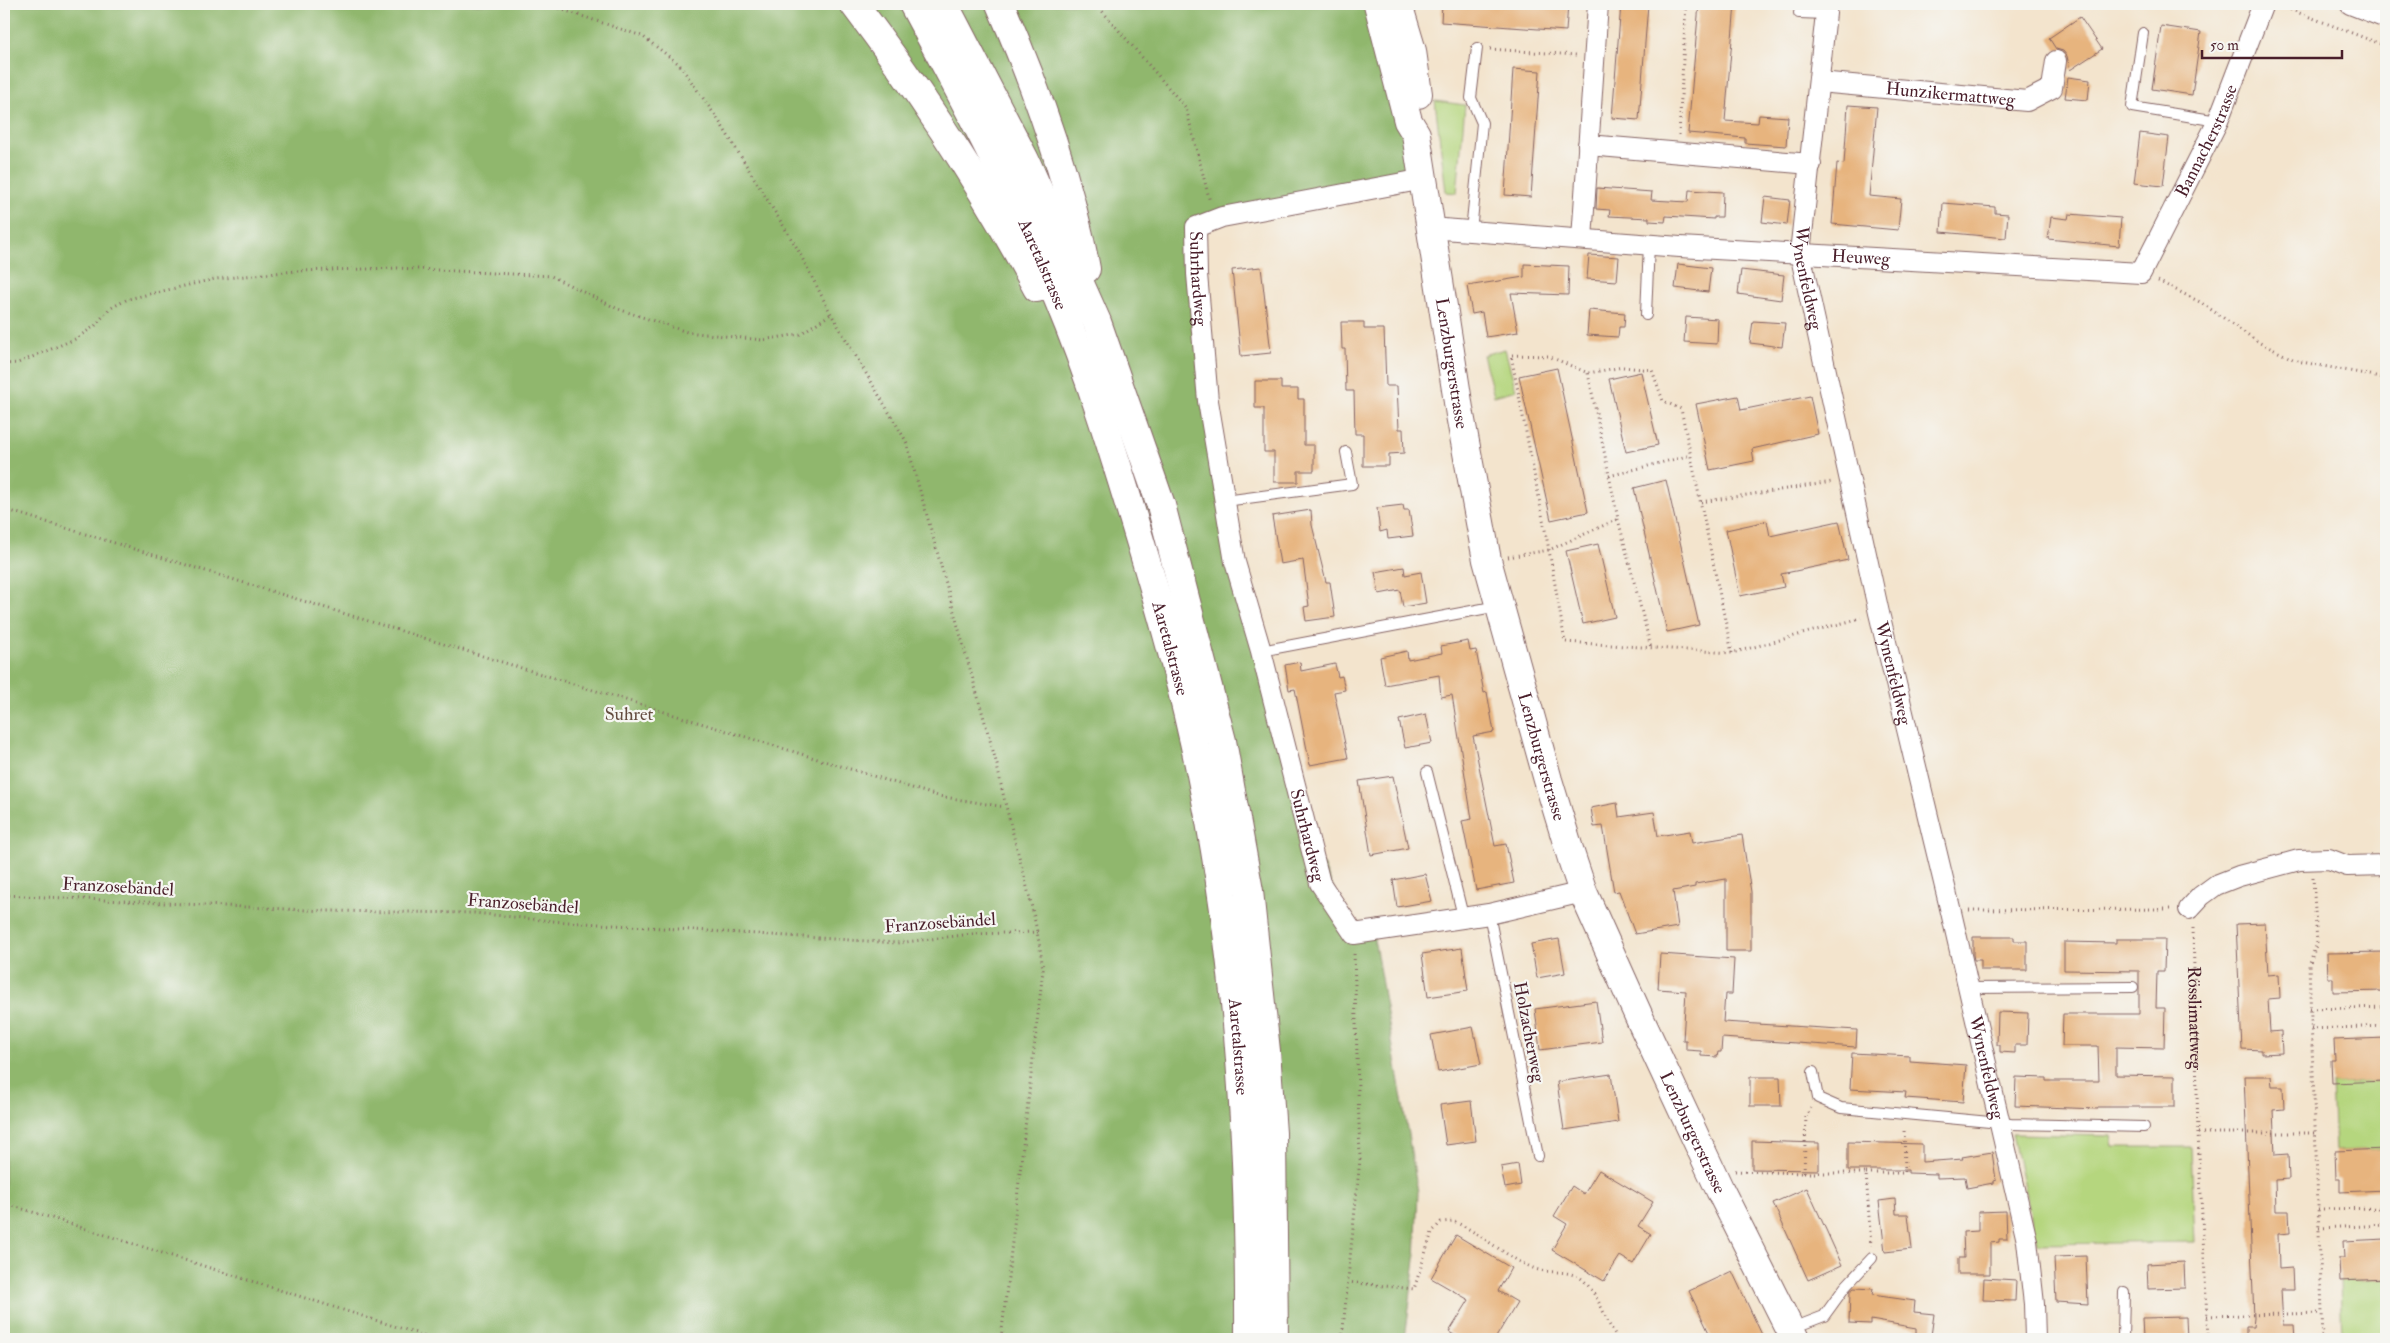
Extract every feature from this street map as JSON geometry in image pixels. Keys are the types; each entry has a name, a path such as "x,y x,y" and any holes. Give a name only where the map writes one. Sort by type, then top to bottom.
{"main road":[{"path":"854,4 925,100 964,162 1026,269 1101,411"},
{"name":"Aaretalstrasse","path":"913,4 963,97 1028,229 1059,301 1101,411 1159,604 1184,699 1206,798 1222,895 1241,1064 1250,1228 1249,1339"},
{"name":"Aaretalstrasse","path":"944,4 1025,160 1097,322 1161,505 1222,741 1237,816 1254,932 1266,1051 1272,1142 1274,1339"},
{"path":"1000,4 1043,114 1076,216 1097,322"},
{"name":"Lenzburgerstrasse","path":"1378,4 1408,121 1416,134 1460,415 1487,560 1498,606 1548,780 1583,892 1712,1171 1792,1334"},
{"name":"Lenzburgerstrasse","path":"1398,4 1412,51 1422,120 1416,134"}],"street":[{"path":"1408,4 1413,35 1412,51"},
{"path":"1582,239 1598,4"},
{"name":"Bannacherstrasse","path":"2141,273 2218,121 2263,4"},
{"path":"2350,4 2386,18"},
{"name":"Wynenfeldweg","path":"1826,9 1811,164 1800,253 1879,613 2027,1241 2034,1304 2034,1339"},
{"name":"Hunzikermattweg","path":"1819,82 2027,101 2052,88 2056,61"},
{"path":"1588,145 1811,164"},
{"name":"Suhrhardweg","path":"1354,934 1320,883 1261,651 1235,562 1208,401 1197,274 1196,228 1214,220 1424,179"},
{"name":"Heuweg","path":"1430,228 1649,244 2141,273"},
{"path":"2189,909 2201,896 2216,885 2239,876 2299,860 2329,859 2347,866 2386,865"},
{"path":"1354,934 1463,916 1489,914 1583,892"}],"lane":[{"path":"1799,13 1826,9"},
{"path":"2143,33 2132,107 2218,121"},
{"path":"1471,231 1482,123 1471,98 1477,48"},
{"path":"1646,315 1649,244"},
{"path":"1225,501 1352,484 1346,452"},
{"path":"1261,651 1498,606"},
{"path":"1427,772 1463,916"},
{"name":"Holzacherweg","path":"1489,914 1538,1156"},
{"path":"1968,988 2133,987"},
{"path":"1813,1072 1818,1098 1841,1108 1904,1112 2000,1123 2144,1127"},
{"path":"1792,1334 1824,1316 1845,1287 1872,1258"},
{"path":"2123,1339 2124,1292"}],"path":[{"path":"545,4 642,36 679,64 719,121 758,183 797,248 831,314 906,441 997,765 1005,807 1039,932 1043,970 1001,1339"},
{"path":"1096,4 1186,108 1214,220"},
{"path":"1678,153 1686,4"},
{"path":"2276,4 2386,46"},
{"path":"1477,48 1594,56"},
{"path":"4,364 18,362 76,339 95,326 109,309 128,299 214,279 296,271 398,268 551,276 618,309 687,332 762,340 800,334 831,314"},
{"path":"2141,273 2200,302 2260,343 2296,361 2386,378"},
{"path":"1732,653 1681,408 1663,401 1652,370 1623,366 1588,373 1548,356 1511,355 1549,550 1564,642 1732,653 1879,613"},
{"path":"1588,373 1618,519 1652,648"},
{"path":"1609,476 1691,455"},
{"path":"1701,502 1850,479"},
{"path":"4,509 938,796 1005,807"},
{"path":"1487,560 1549,550 1618,519"},
{"path":"2299,860 2314,878 2317,943 2309,965 2323,1339"},
{"name":"Franzosebändel","path":"4,895 327,911 474,913 552,921 897,943 972,934 1039,932"},
{"path":"1951,912 1964,910 2189,909"},
{"name":"Rösslimattweg","path":"2189,909 2193,924 2198,1133 2208,1339"},
{"path":"1342,1339 1360,1159 1354,934"},
{"path":"2310,1009 2386,1007"},
{"path":"2311,1029 2386,1026"},
{"path":"1804,1173 1806,1116 1818,1098"},
{"path":"1712,1171 1905,1173 1904,1112"},
{"path":"2198,1133 2315,1133"},
{"path":"1866,1173 1872,1258"},
{"path":"4,1203 434,1339"},
{"path":"2318,1209 2386,1208"},
{"path":"1347,1282 1414,1290 1432,1232 1441,1222 1452,1221 1534,1269 1569,1273 1582,1278 1592,1289 1616,1338 1621,1339"},
{"path":"2319,1228 2386,1226"},
{"path":"2207,1316 2322,1313"}],"green space":[{"name":"Suhret","path":"4,4 1390,4 1424,179 1197,227 1208,401 1302,818 1354,934 1373,932 1418,1192 1415,1260 1405,1339 4,1339"},
{"path":"1435,101 1465,105 1457,193 1446,192"},
{"path":"1505,349 1516,390 1494,396 1483,355"},
{"path":"2386,1081 2386,1149 2335,1151 2332,1083"},
{"path":"2012,1134 2111,1136 2113,1147 2191,1147 2195,1242 2037,1244"},
{"path":"2386,1279 2386,1339 2342,1339 2340,1281"}],"building":[{"path":"1442,4 1568,4 1566,31 1441,22"},
{"path":"1621,4 1648,4 1639,120 1612,118"},
{"path":"1699,4 1735,4 1725,121 1758,123 1759,115 1788,117 1786,146 1745,143 1745,138 1688,133"},
{"path":"2080,17 2102,49 2070,70 2067,56 2063,51 2056,49 2049,38"},
{"path":"2161,26 2201,32 2192,95 2152,89"},
{"path":"1513,69 1540,71 1531,197 1505,195"},
{"path":"2068,77 2090,80 2088,100 2065,98"},
{"path":"1848,105 1877,107 1869,196 1901,199 1898,230 1832,224 1837,163 1844,164"},
{"path":"2140,133 2169,137 2163,186 2134,183"},
{"path":"1597,188 1652,192 1651,200 1688,202 1689,190 1723,192 1722,217 1714,217 1714,219 1666,216 1665,222 1649,221 1649,218 1609,216 1610,210 1596,209"},
{"path":"1765,197 1790,200 1787,225 1762,222"},
{"path":"1943,203 1995,207 1995,213 2008,214 2006,238 1941,232"},
{"path":"2069,214 2121,218 2119,246 2048,239 2051,217 2068,219"},
{"path":"1589,255 1619,257 1617,281 1587,279"},
{"path":"1524,264 1569,266 1568,295 1511,293 1518,332 1486,337 1482,312 1472,314 1467,286 1524,277"},
{"path":"1678,264 1711,268 1708,292 1675,288"},
{"path":"1261,267 1271,353 1241,356 1232,270"},
{"path":"1741,270 1784,275 1781,300 1738,294"},
{"path":"1589,310 1625,313 1624,327 1619,327 1618,337 1587,335"},
{"path":"1686,317 1718,319 1717,344 1684,342"},
{"path":"1753,321 1785,323 1782,347 1750,343"},
{"path":"1341,322 1364,322 1364,329 1384,329 1386,386 1397,386 1399,429 1403,429 1404,453 1389,454 1389,466 1363,466 1363,434 1355,434 1354,391 1346,391 1345,349 1342,349"},
{"path":"1557,368 1588,512 1551,520 1519,376"},
{"path":"1641,372 1658,445 1626,452 1609,379"},
{"path":"1255,381 1281,381 1281,389 1298,389 1298,399 1304,399 1304,445 1314,445 1314,471 1298,471 1298,482 1274,482 1274,452 1264,452 1264,408 1255,408"},
{"path":"1738,396 1741,410 1810,396 1818,434 1752,449 1754,461 1710,470 1696,404"},
{"path":"1666,480 1699,625 1667,632 1634,488"},
{"path":"1403,505 1404,510 1409,510 1413,536 1388,539 1387,530 1380,532 1377,508"},
{"path":"1311,510 1312,525 1326,582 1330,582 1335,617 1306,621 1304,607 1309,606 1303,560 1280,564 1272,516"},
{"path":"1767,521 1770,536 1839,521 1848,560 1781,574 1784,587 1740,596 1726,530"},
{"path":"1598,544 1615,617 1583,624 1566,551"},
{"path":"1404,567 1405,575 1421,572 1426,603 1403,607 1400,590 1379,594 1375,572"},
{"path":"1468,641 1470,651 1476,650 1484,693 1487,692 1494,732 1473,736 1495,846 1506,844 1514,883 1476,890 1462,821 1472,819 1452,695 1441,697 1439,675 1385,685 1380,657 1407,651 1408,660 1442,653 1441,646"},
{"path":"1300,662 1301,671 1335,664 1338,677 1342,676 1345,690 1334,692 1348,758 1310,765 1295,689 1289,690 1285,665"},
{"path":"1426,714 1432,743 1405,748 1399,720"},
{"path":"1393,776 1408,848 1371,855 1359,781"},
{"path":"1617,803 1619,817 1654,812 1658,836 1690,831 1692,843 1742,835 1751,892 1751,951 1726,951 1726,879 1695,884 1695,887 1673,891 1678,927 1635,934 1619,891 1614,892 1603,826 1594,827 1591,808"},
{"path":"1425,874 1432,901 1397,907 1393,880"},
{"path":"2265,923 2268,975 2279,974 2280,998 2268,999 2270,1032 2281,1031 2282,1053 2262,1054 2262,1050 2242,1049 2236,924"},
{"path":"1973,937 2014,937 2014,941 2027,941 2027,970 1981,970 1981,960 1974,960"},
{"path":"1559,939 1565,973 1537,978 1531,944"},
{"path":"2116,939 2165,939 2164,971 2157,971 2156,1008 2165,1008 2164,1048 2116,1047 2116,1075 2175,1076 2175,1107 2098,1107 2098,1109 2015,1106 2016,1077 2046,1078 2046,1081 2099,1081 2098,1046 2062,1046 2063,1014 2139,1014 2139,971 2064,970 2064,942 2116,943"},
{"path":"1462,948 1468,991 1428,997 1422,954"},
{"path":"2386,952 2386,991 2333,992 2333,978 2328,978 2327,953"},
{"path":"1660,954 1734,959 1732,994 1725,994 1723,1022 1857,1030 1856,1047 1722,1038 1721,1052 1718,1052 1717,1057 1701,1056 1701,1051 1686,1050 1686,1040 1683,1040 1686,991 1658,989"},
{"path":"1596,1001 1602,1042 1540,1050 1535,1009"},
{"path":"1998,1012 2028,1013 2027,1045 2015,1045 2015,1053 2000,1052 2000,1045 1997,1045"},
{"path":"1473,1027 1481,1064 1438,1072 1431,1035"},
{"path":"2386,1038 2386,1081 2332,1083 2331,1060 2335,1060 2334,1040"},
{"path":"1852,1053 1910,1056 1910,1061 1966,1065 1963,1102 1905,1098 1906,1092 1850,1089"},
{"path":"1611,1074 1618,1122 1564,1130 1557,1082"},
{"path":"2244,1076 2271,1076 2272,1087 2283,1087 2284,1109 2273,1110 2275,1155 2288,1154 2289,1179 2275,1180 2276,1211 2289,1211 2290,1233 2278,1234 2279,1269 2292,1268 2293,1290 2281,1290 2283,1325 2294,1325 2295,1339 2246,1339 2246,1327 2253,1327 2254,1318"},
{"path":"1750,1077 1780,1077 1781,1106 1750,1106"},
{"path":"1471,1101 1476,1141 1446,1145 1440,1105"},
{"path":"1752,1141 1819,1143 1819,1170 1752,1169"},
{"path":"1848,1142 1922,1144 1922,1162 1963,1159 1962,1157 1992,1152 1996,1180 1993,1183 1967,1188 1965,1177 1937,1178 1937,1174 1908,1173 1908,1170 1848,1170"},
{"path":"2386,1149 2386,1190 2340,1192 2340,1179 2336,1179 2335,1151"},
{"path":"1518,1164 1521,1185 1505,1188 1501,1167"},
{"path":"1599,1170 1653,1202 1638,1226 1651,1234 1633,1264 1620,1256 1604,1281 1552,1250 1567,1224 1554,1216 1572,1186 1584,1194"},
{"path":"1807,1188 1842,1265 1808,1280 1773,1203"},
{"path":"1895,1199 1896,1214 1908,1214 1912,1249 1885,1252 1879,1201"},
{"path":"2006,1211 2007,1239 1999,1239 1999,1242 1990,1243 1990,1274 1958,1274 1958,1258 1964,1258 1963,1232 1978,1231 1978,1212"},
{"path":"1456,1235 1511,1268 1498,1291 1517,1302 1495,1339 1461,1339 1449,1332 1469,1300 1431,1278"},
{"path":"2386,1239 2386,1279 2340,1281 2339,1258 2344,1258 2343,1241"},
{"path":"2086,1256 2088,1304 2056,1302 2054,1257"},
{"path":"2184,1262 2185,1288 2148,1289 2147,1264"},
{"path":"1732,1271 1764,1339 1712,1339 1689,1291"},
{"path":"1984,1278 2016,1280 2015,1301 1983,1300"},
{"path":"1854,1288 1873,1289 1872,1295 1915,1301 1914,1312 1934,1314 1931,1336 1916,1334 1916,1328 1871,1320 1871,1324 1849,1323 1850,1291"},
{"path":"2186,1317 2187,1339 2143,1339 2142,1318"}]}
